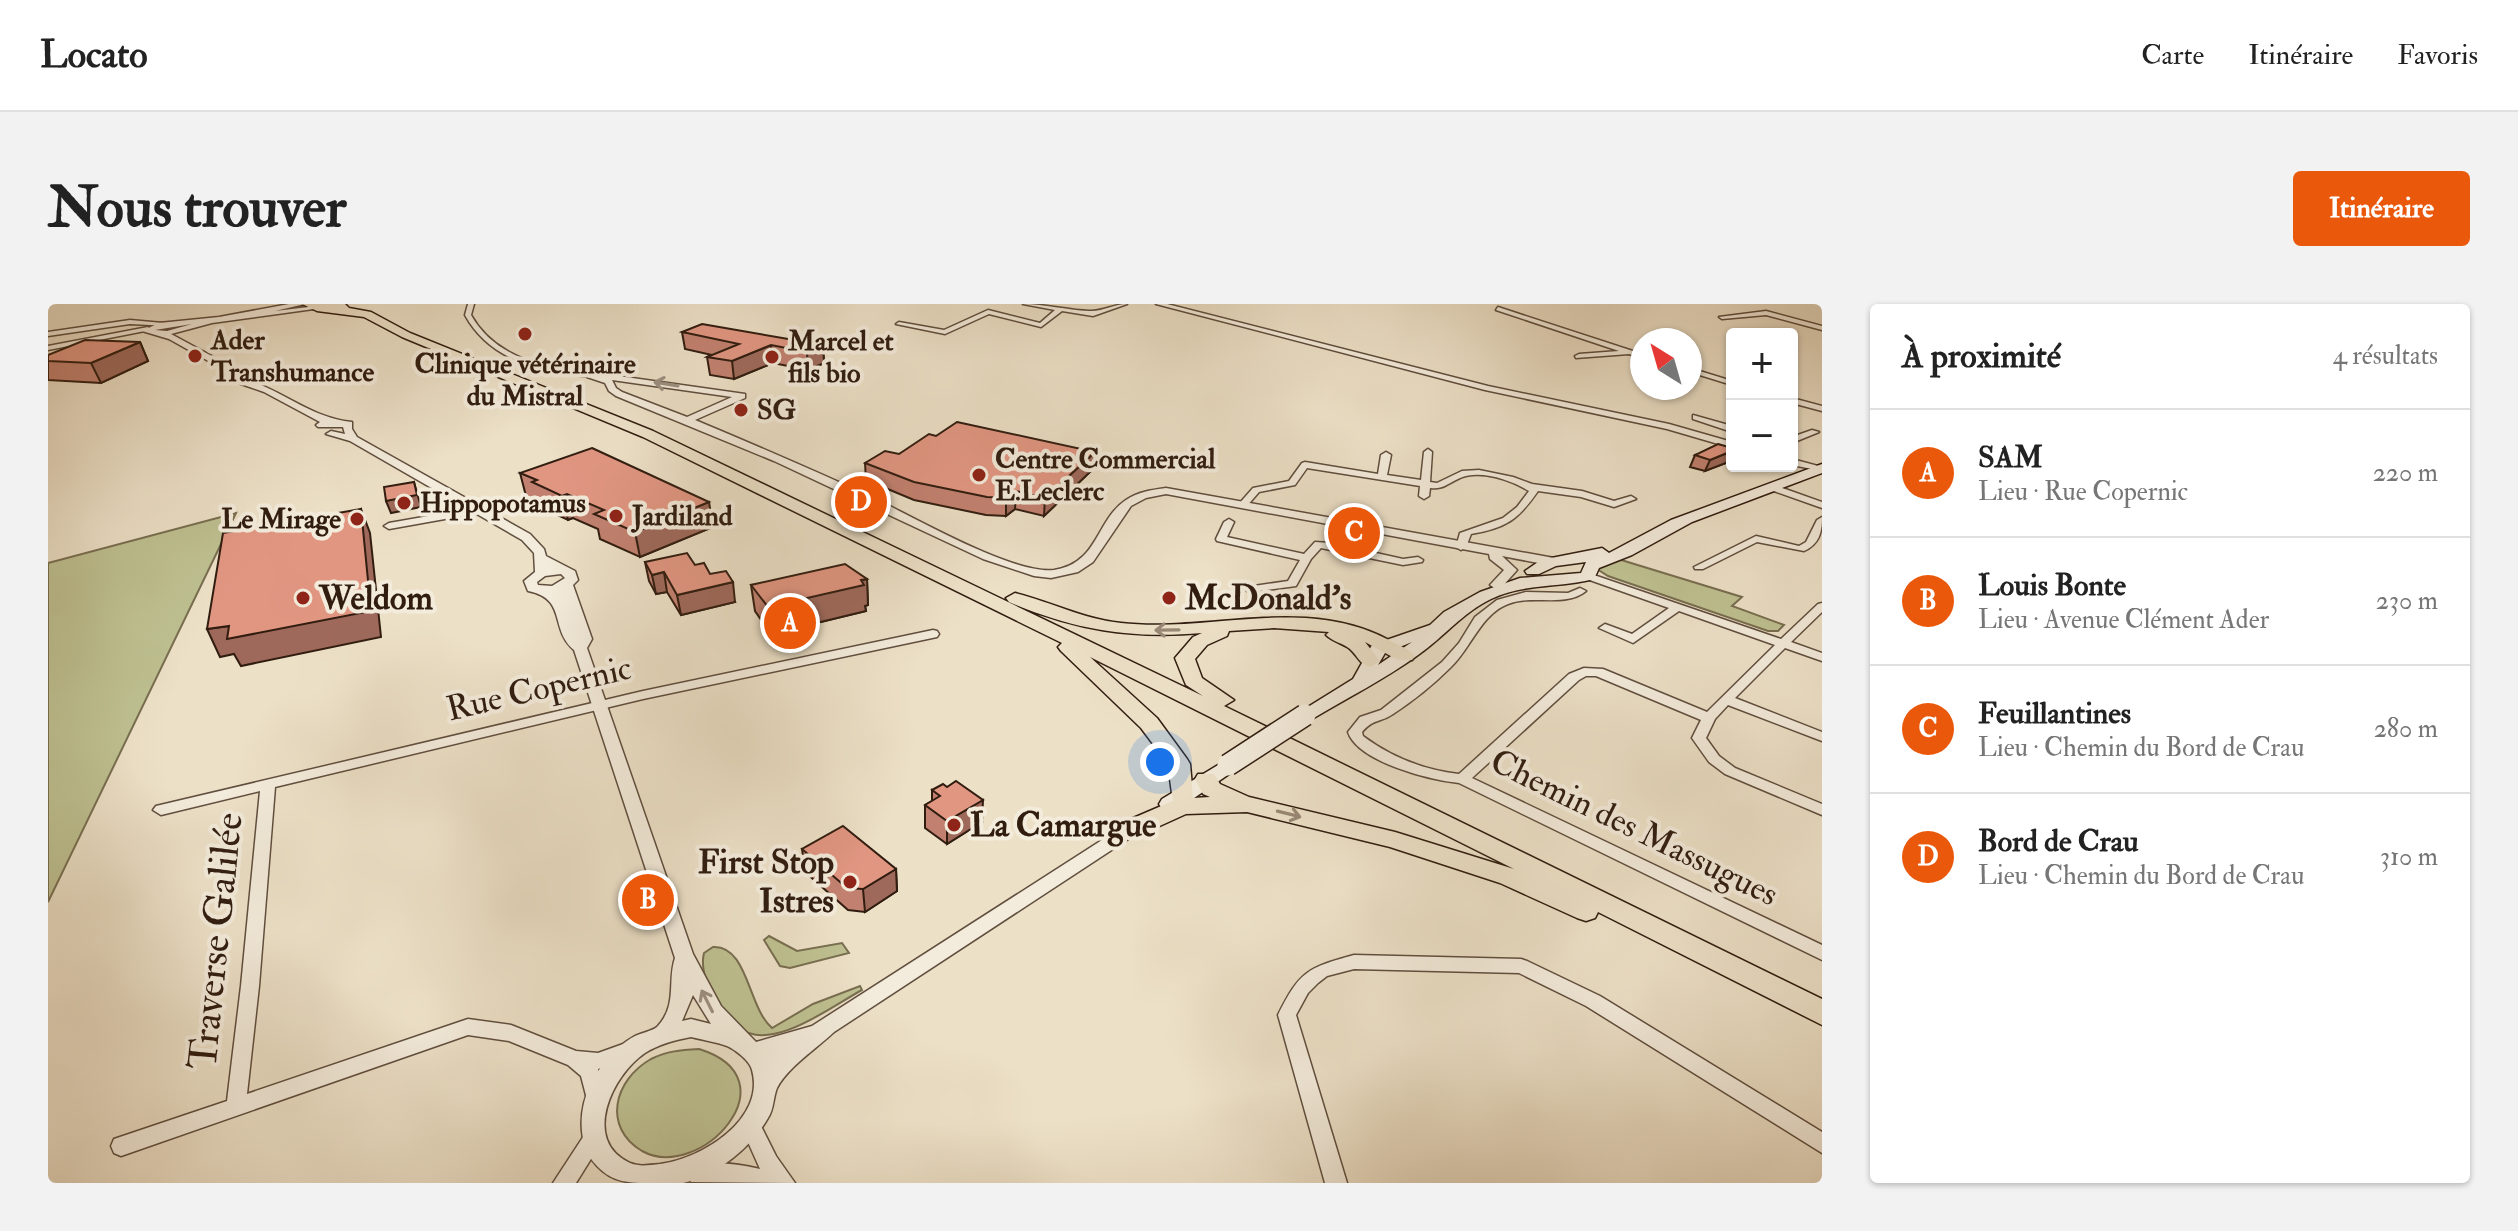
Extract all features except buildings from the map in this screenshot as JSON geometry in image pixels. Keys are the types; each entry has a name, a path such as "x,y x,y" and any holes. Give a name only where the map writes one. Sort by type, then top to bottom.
{"main road":[{"path":"308,305 363,307 406,335 648,434 1442,821 1822,1013"},
{"path":"1133,828 1305,715 1405,656 1450,616 1486,595 1557,571 1820,469"},
{"path":"761,489 809,505 941,567 1067,618 1135,630 1190,630 1245,622 1289,621 1346,629 1372,650"},
{"path":"1372,650 1427,631 1456,604 1533,570 1587,577 1686,520"},
{"path":"1557,571 1587,577"},
{"path":"981,596 1074,651 1149,723 1179,764 1182,796"},
{"path":"1405,656 1372,650 1345,637 1301,627 1241,628 1218,632 1200,641 1185,658 1193,681 1219,698 1382,783 1442,821"},
{"path":"1360,682 1372,650"},
{"path":"1206,779 1211,789 1247,804 1395,840 1509,877 1569,902 1822,1029"},
{"path":"1133,828 1182,806 1247,804"}],"street":[{"path":"471,304 468,315 480,333 523,363 549,370 742,396 686,421"},
{"path":"1026,304 1093,314 1124,304"},
{"path":"1159,304 1488,388 1669,427 1726,443"},
{"path":"48,334 178,328 308,305"},
{"path":"48,348 308,305"},
{"path":"1498,309 1630,352"},
{"path":"899,324 945,332 988,312 1041,325 1060,310"},
{"path":"1722,317 1766,313 1822,328"},
{"path":"178,328 230,378 254,378 318,422 316,432 332,428 350,434 532,542 541,566 565,578 585,639 580,648"},
{"path":"1579,356 1630,352"},
{"path":"1702,374 1726,381"},
{"path":"590,375 609,381 619,394 1035,574 1061,572 1085,564 1124,506 1142,493 1166,491 1486,552 1557,571"},
{"path":"611,386 641,380"},
{"path":"1798,402 1822,409"},
{"path":"1696,417 1726,427"},
{"path":"1798,438 1815,432"},
{"path":"1424,496 1428,452"},
{"path":"1382,477 1386,455"},
{"path":"1798,464 1820,469"},
{"path":"1243,505 1256,490 1292,483 1305,465 1438,486 1457,476 1475,473 1619,504 1631,499"},
{"path":"1461,547 1468,532 1502,526 1522,508 1534,490 1530,487"},
{"path":"1771,487 1822,505"},
{"path":"389,526 480,510"},
{"path":"1699,567 1756,539 1800,549 1816,542 1822,520"},
{"path":"1229,522 1221,539 1306,558"},
{"path":"1334,547 1344,524"},
{"path":"1251,589 1292,584 1306,558 1319,544 1403,562 1418,560"},
{"path":"1486,552 1533,570"},
{"path":"1486,552 1503,561 1511,570 1496,585"},
{"path":"541,566 529,584 557,597 573,642 580,648 683,954 713,1012 763,1067 767,1100 754,1133 730,1157 699,1175"},
{"path":"1587,577 1611,582 1679,606 1778,646 1822,657"},
{"name":"Chemin des Massugues","path":"1587,577 1570,596 1526,595 1501,602 1489,610 1464,645 1430,680 1386,713 1365,720 1355,732 1363,743 1442,777 1462,779 1822,953"},
{"path":"546,591 565,578"},
{"path":"1605,628 1633,639 1679,606"},
{"path":"1822,606 1726,699 1709,718 1699,738 1714,759 1730,771 1822,810"},
{"name":"Rue Copernic","path":"161,810 597,703 739,671 933,634"},
{"name":"Chemin des Massugues","path":"1462,779 1574,677 1584,672 1598,672 1709,718"},
{"path":"1726,699 1822,737"},
{"name":"Traverse Galilée","path":"236,1106 268,784"},
{"path":"776,1183 744,1175 699,1175 667,1182 630,1181 603,1155 594,1138 591,1118 595,1097 611,1070 634,1048 664,1034 691,1028 718,1031 747,1046 789,1043 826,1026 1133,828"},
{"path":"664,1034 683,999 683,954"},
{"path":"1336,1183 1287,1015 1301,988 1312,978 1321,971 1354,962 1521,966 1593,1001 1822,1143"},
{"path":"767,1084 826,1026"},
{"name":"Traverse Galilée","path":"121,1146 468,1027 511,1033 575,1059 598,1061 634,1048"},
{"path":"575,1059 590,1072 595,1097"},
{"path":"754,1133 768,1163 784,1183"},
{"path":"564,1183 594,1138"}],"green space":[{"path":"236,513 48,902 48,563"},
{"path":"1618,559 1742,597 1732,606 1784,625 1778,631 1768,631 1608,576 1597,569"},
{"path":"769,936 797,951 842,943 849,953 790,968 780,966 764,940"},
{"path":"713,947 725,949 734,956 764,1019 772,1028 813,1004 860,986 862,990 819,1016 785,1031 753,1034 733,1023 708,986 703,959 704,953"},
{"path":"699,1049 727,1063 739,1082 739,1103 729,1123 711,1141 689,1153 665,1157 642,1151 629,1141 621,1129 618,1104 621,1091 638,1068 651,1059 674,1051"}],"place":[{"name":"Clinique vétérinaire du Mistral","path":"525,334"},
{"name":"Ader Transhumance","path":"195,356"},
{"name":"Marcel et fils bio","path":"772,357"},
{"name":"SG","path":"741,410"},
{"name":"Centre Commercial E.Leclerc","path":"979,475"},
{"name":"Bord de Crau","path":"861,502"},
{"name":"Hippopotamus","path":"404,503"},
{"name":"Jardiland","path":"616,516"},
{"name":"Le Mirage","path":"357,519"},
{"name":"Feuillantines","path":"1354,533"},
{"name":"Weldom","path":"303,598"},
{"name":"McDonald's","path":"1169,598"},
{"name":"SAM","path":"790,623"},
{"name":"La Camargue","path":"954,825"},
{"name":"First Stop Istres","path":"850,882"},
{"name":"Louis Bonte","path":"648,900"}]}
